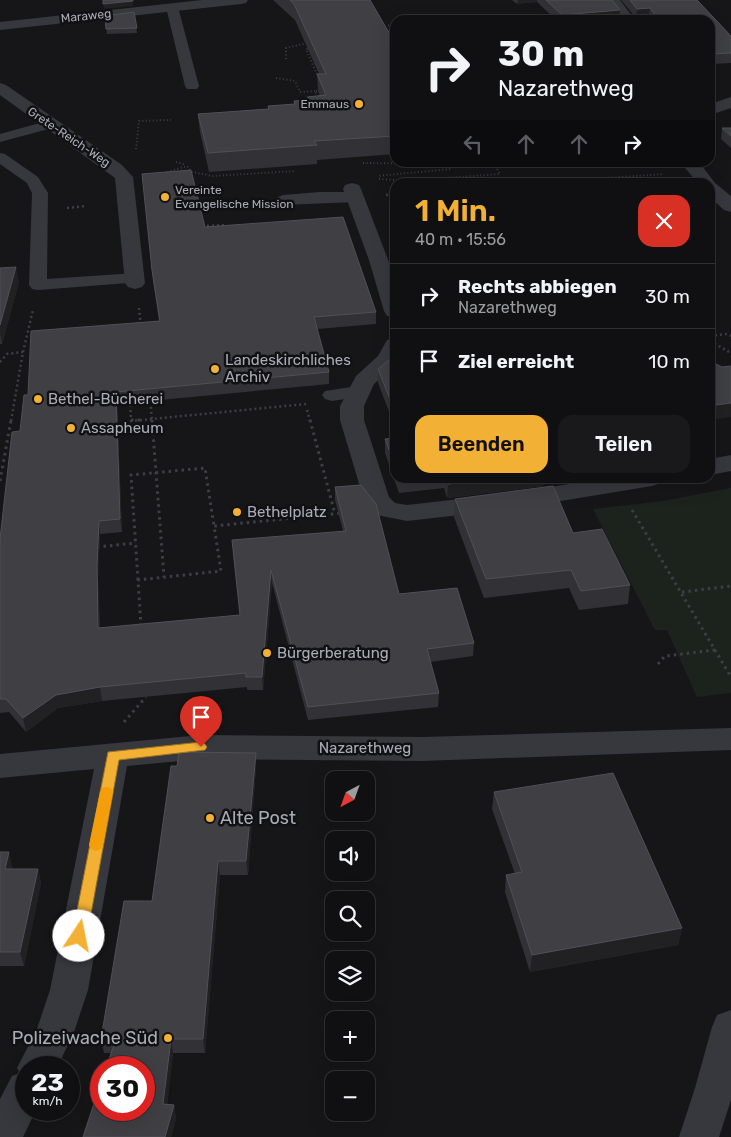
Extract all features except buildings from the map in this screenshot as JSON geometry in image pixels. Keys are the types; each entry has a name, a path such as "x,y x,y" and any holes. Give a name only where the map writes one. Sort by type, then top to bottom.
{"street":[{"name":"Maraweg","path":"0,26 241,0"},
{"path":"613,0 624,15"},
{"name":"Grete-Reich-Weg","path":"0,88 120,176"},
{"path":"715,97 729,102"},
{"path":"715,108 729,102"},
{"path":"120,176 135,280"},
{"path":"715,192 731,206"},
{"path":"353,193 390,297"},
{"path":"390,354 387,360 364,381 352,406 352,420 377,500 386,509 407,513 444,509 622,483"},
{"path":"715,466 731,463"},
{"name":"Nazarethweg","path":"0,766 201,747 422,748 731,739"},
{"path":"43,1056 55,1032 69,990 113,755"},
{"path":"699,1137 715,1088 731,1027"},
{"path":"2,1137 15,1111"}],"lane":[{"path":"172,7 192,86"},
{"path":"0,138 51,124"},
{"path":"0,156 32,180 40,193 38,285 135,280"},
{"path":"283,200 353,193"},
{"path":"332,395 358,392"}],"path":[{"path":"377,27 390,26"},
{"path":"286,59 286,48 308,43"},
{"path":"314,48 306,49 320,81 326,80"},
{"path":"276,78 295,81 300,92 322,91"},
{"path":"315,92 318,103"},
{"path":"120,176 133,164 139,121 171,120"},
{"path":"176,162 187,166 192,172 208,175 298,171"},
{"path":"356,164 390,164"},
{"path":"120,176 146,180 187,166"},
{"path":"390,180 369,178 451,169 453,167"},
{"path":"447,178 500,174 496,167"},
{"path":"608,178 697,172"},
{"path":"81,207 86,206"},
{"path":"201,227 226,224"},
{"path":"0,481 23,352 38,285"},
{"path":"715,335 727,334 731,336"},
{"path":"715,344 731,353"},
{"path":"0,362 7,354 23,352"},
{"path":"148,389 152,418 164,577"},
{"path":"130,398 131,421 305,404 335,514"},
{"path":"319,455 325,455"},
{"path":"138,580 220,571 205,468 131,475 138,580 142,628"},
{"path":"616,484 731,677"},
{"path":"214,526 344,513 346,517"},
{"path":"96,547 136,543"},
{"path":"682,592 731,586"},
{"path":"658,664 665,656 715,650"}],"shaded area":[{"path":"731,488 731,693 697,697 667,630 655,630 593,509 662,501"}],"slow traffic":[{"path":"96,845 106,792"}],"place":[{"name":"Emmaus","path":"359,104"},
{"name":"Vereinte Evangelische Mission","path":"165,197"},
{"name":"Landeskirchliches Archiv","path":"215,369"},
{"name":"Bethel-Bücherei","path":"38,399"},
{"name":"Assapheum","path":"71,428"},
{"name":"Bethelplatz","path":"237,512"},
{"name":"Bürgerberatung","path":"267,653"},
{"name":"Alte Post","path":"210,818"},
{"name":"Polizeiwache Süd","path":"168,1038"}],"route":[{"path":"79,936 113,755 201,747"}]}
